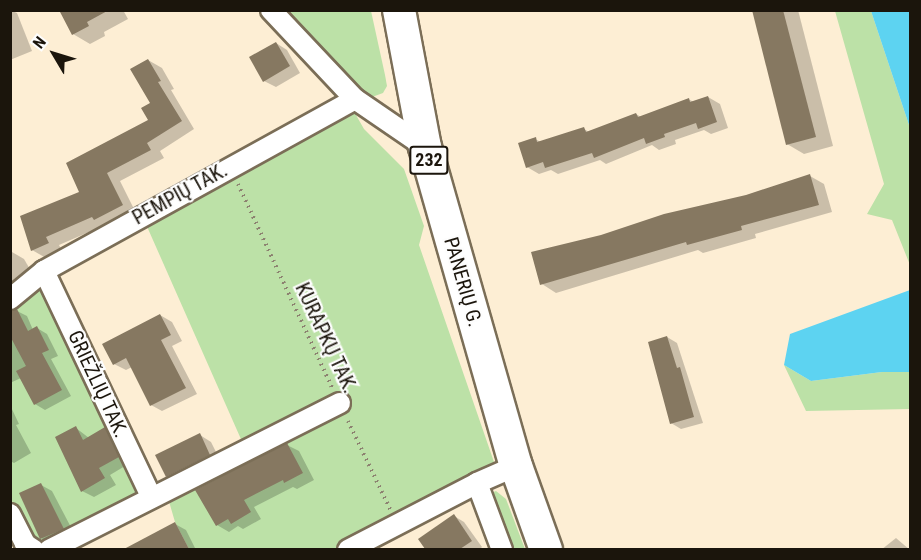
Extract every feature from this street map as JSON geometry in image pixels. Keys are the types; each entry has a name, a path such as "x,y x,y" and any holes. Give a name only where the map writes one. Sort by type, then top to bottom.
{"main road":[{"name":"PANERIŲ G.","path":"399,10 425,147 516,466 546,549"}],"street":[{"path":"271,10 355,99 425,147"},
{"name":"PEMPIŲ TAK.","path":"10,299 44,271 230,166 355,99"},
{"name":"GRIEŽLIŲ TAK.","path":"44,271 152,498"},
{"path":"50,549 340,403"},
{"path":"348,549 477,483 516,466"},
{"path":"477,483 502,549"},
{"path":"10,514 25,544 34,549"}],"path":[{"name":"KURAPKŲ TAK.","path":"230,166 397,523"}],"green space":[{"path":"288,11 371,11 387,86 383,93 372,97 363,92"},
{"path":"835,11 871,11 910,128 910,265 892,220 867,214 884,184"},
{"path":"352,108 364,129 404,169 424,226 419,245 494,462 488,469 336,549 189,549 175,522 168,498 248,455 145,222"},
{"path":"38,283 47,288 142,488 137,496 42,549 30,542 11,499 10,304"},
{"path":"784,365 811,381 882,372 910,372 910,409 806,411"},
{"path":"496,491 506,499 525,549 512,549 491,493"}],"water":[{"path":"871,11 910,11 910,128"},
{"path":"910,290 910,372 882,372 811,381 784,365 790,334"}],"building":[{"path":"59,10 109,10 87,22 89,26 72,35"},
{"path":"752,10 783,10 816,137 786,145"},
{"path":"276,42 290,66 263,82 249,57"},
{"path":"148,59 161,81 158,82 182,121 147,143 151,150 107,173 123,205 94,220 92,217 46,237 49,243 31,251 20,216 79,192 66,163 148,120 141,108 150,103 130,69"},
{"path":"708,96 717,122 698,129 696,123 664,134 665,137 646,144 644,138 594,158 592,153 545,168 543,162 526,168 518,143 536,137 537,142 584,127 586,132 636,113 638,117 689,98 690,102"},
{"path":"810,174 819,205 741,226 742,230 687,245 686,242 540,285 531,252 601,235 664,214 746,195"},
{"path":"17,309 28,331 37,326 49,350 42,353 62,390 34,405 16,371 26,366 10,336 10,311"},
{"path":"160,314 171,335 161,340 186,388 150,406 126,358 113,365 102,344"},
{"path":"667,336 677,368 680,367 694,417 670,424 648,342"},
{"path":"76,426 83,440 105,427 119,457 99,468 105,478 81,492 55,437"},
{"path":"200,433 210,455 166,477 155,455"},
{"path":"287,443 303,473 284,483 283,480 244,500 251,512 231,524 228,519 216,526 195,490"},
{"path":"41,483 64,529 40,539 19,493"},
{"path":"454,514 472,541 460,549 425,549 418,539"},
{"path":"175,522 189,549 124,549"}]}
